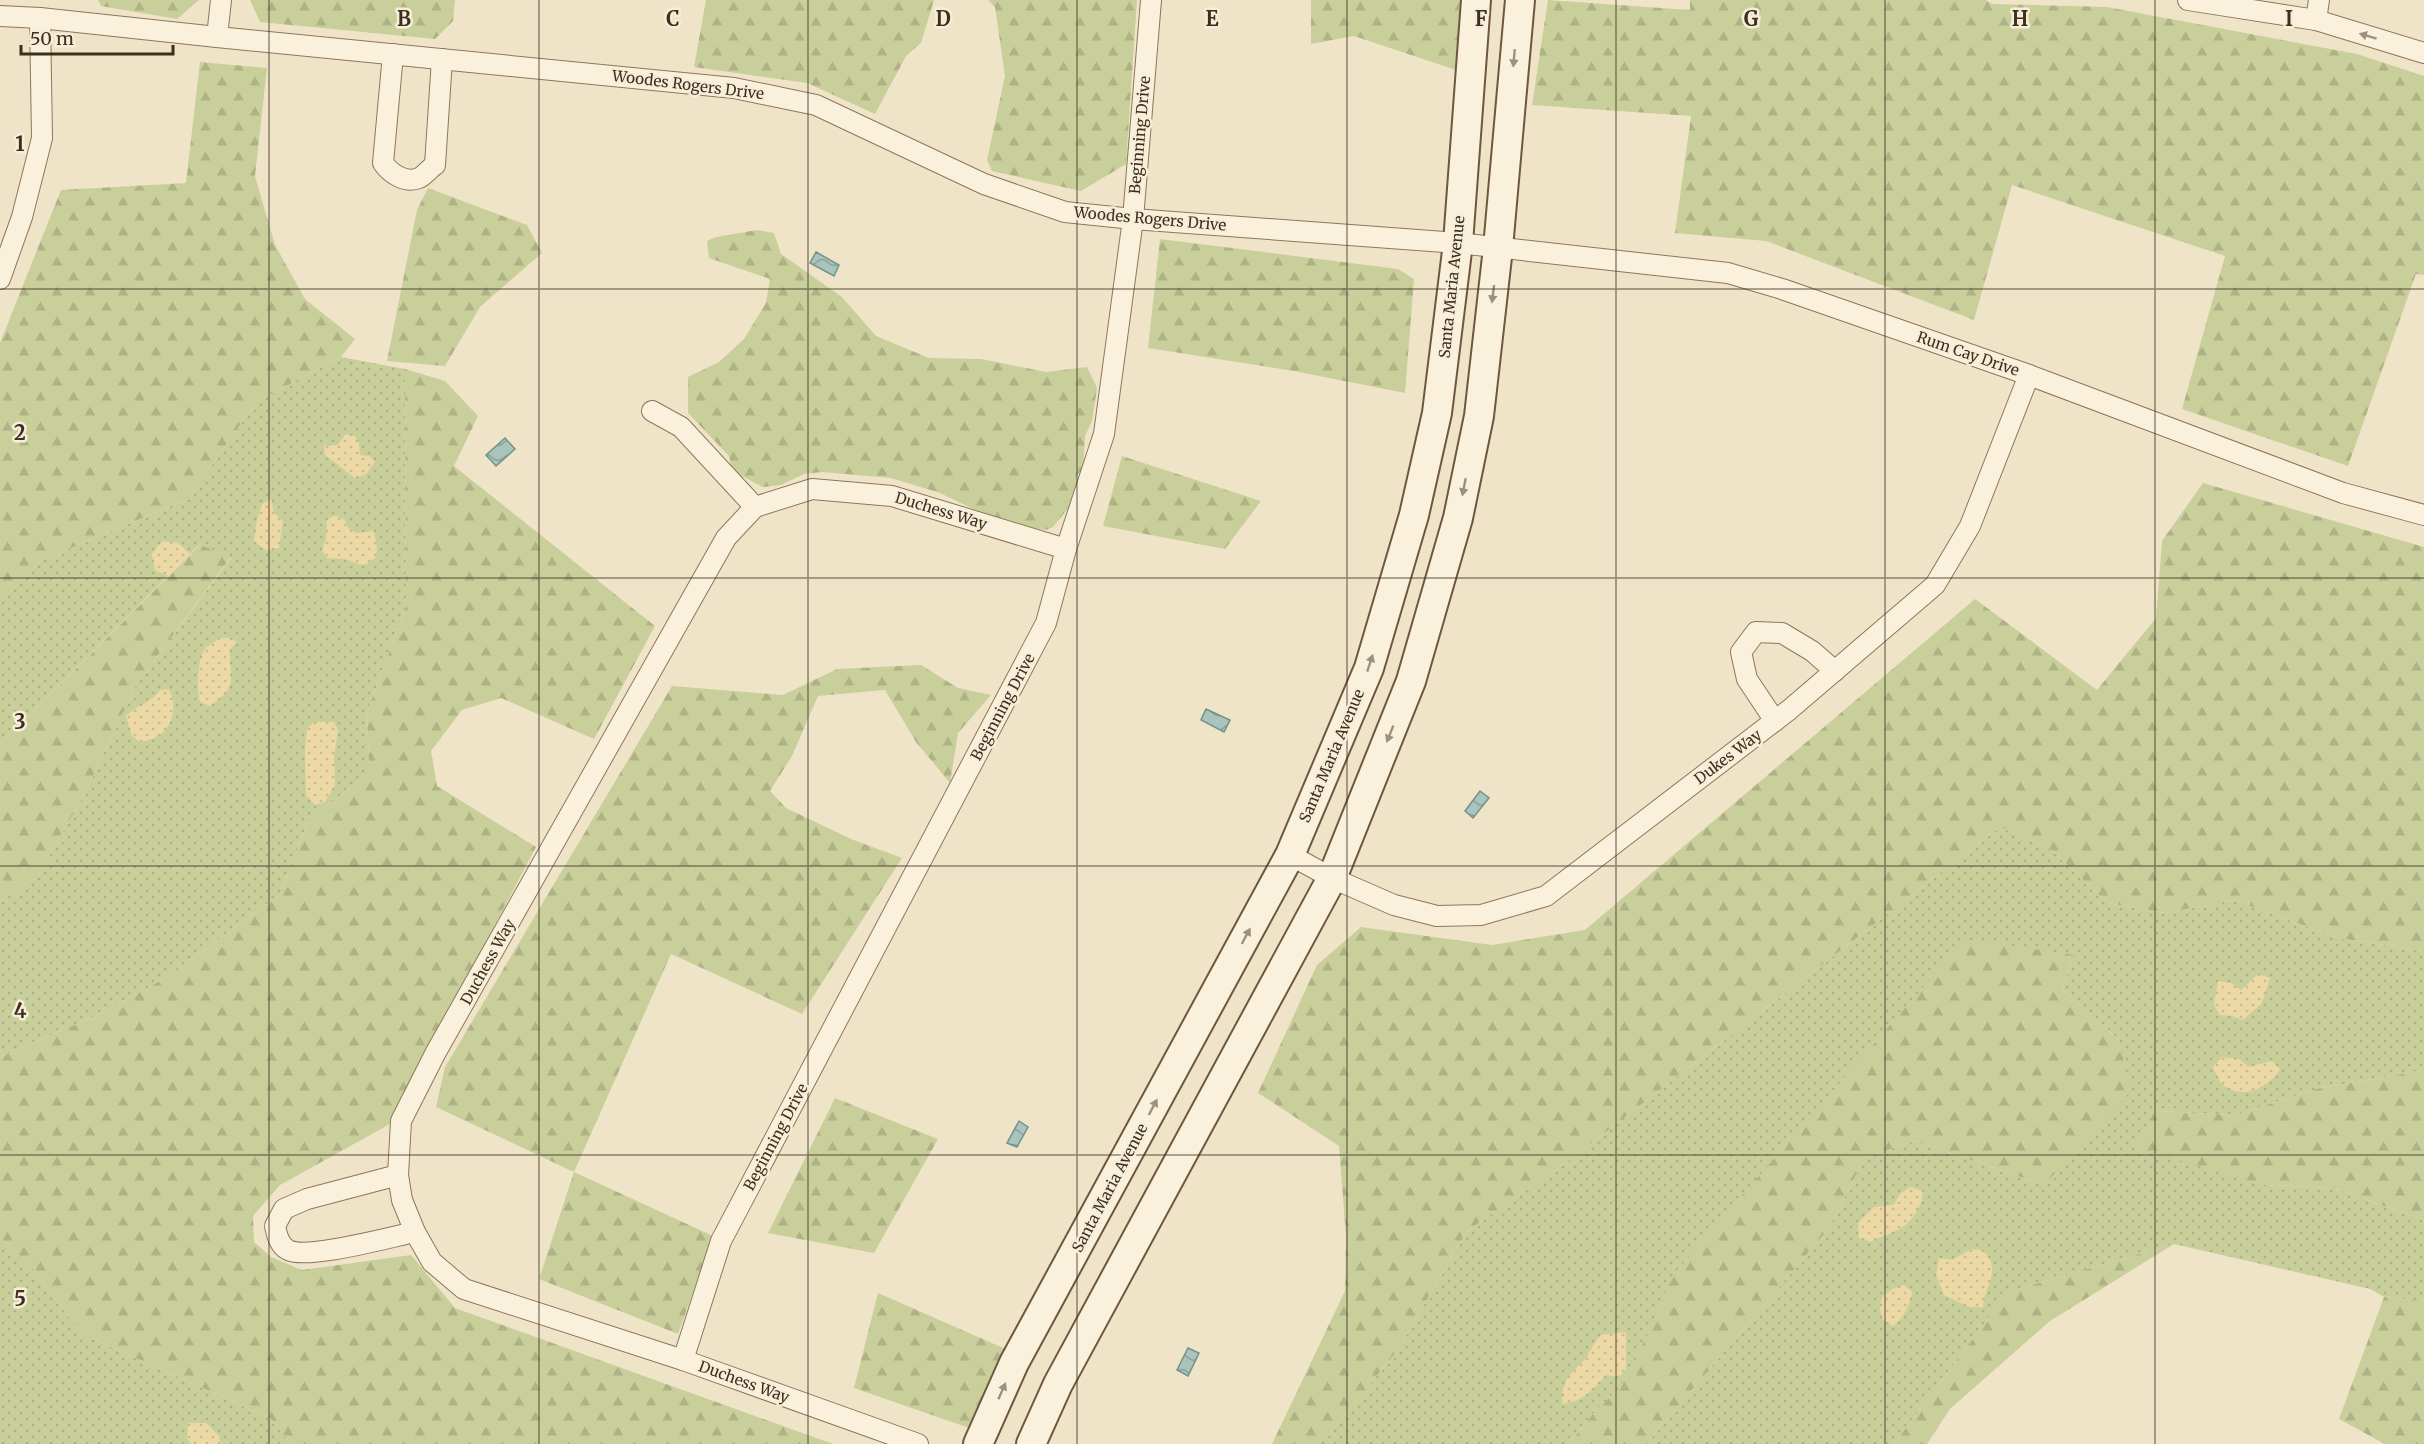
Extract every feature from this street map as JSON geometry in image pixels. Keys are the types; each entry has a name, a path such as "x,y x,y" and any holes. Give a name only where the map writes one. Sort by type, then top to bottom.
{"street":[{"path":"217,37 221,0"},
{"name":"Beginning Drive","path":"682,1360 721,1241 1046,623 1066,549 1104,434 1133,219 1151,0"},
{"name":"Santa Maria Avenue","path":"978,1444 1014,1363 1290,855 1369,668 1414,514 1437,413 1458,243 1476,0"},
{"path":"1031,1444 1058,1384 1332,878 1411,681 1458,518 1479,416 1498,248 1520,0"},
{"path":"2188,0 2316,20 2424,53"},
{"path":"2316,20 2319,0"},
{"name":"Woodes Rogers Drive","path":"0,15 734,88 816,105 984,184 1065,212 1498,248"},
{"path":"0,279 22,217 42,138 40,18"},
{"path":"393,54 383,163 389,171 406,180 419,178 435,165 442,59"},
{"name":"Rum Cay Drive","path":"1498,248 1728,273 1782,289 2029,375 2343,493 2424,515"},
{"name":"Dukes Way","path":"1290,855 1332,878 1394,905 1437,916 1480,915 1546,896 1775,721 1935,585 1970,526 2029,375"},
{"path":"652,411 681,427 755,507"},
{"name":"Duchess Way","path":"918,1444 682,1360 464,1289 432,1262 415,1232 402,1200 398,1175 401,1120 436,1052 726,538 755,507 812,489 892,495 1066,549"},
{"path":"1775,721 1747,679 1741,652 1756,633 1782,633 1812,651 1835,671"},
{"path":"398,1175 306,1199 284,1209 275,1226 279,1242 288,1250 307,1254 415,1232"}],"green space":[{"path":"98,0 199,0 177,19 101,6"},
{"path":"250,0 455,0 453,21 435,39 260,22"},
{"path":"706,0 934,0 921,43 906,56 875,114 807,83 694,67"},
{"path":"988,0 1137,0 1126,164 1081,191 992,171 987,160 1005,76 995,7"},
{"path":"1311,0 1460,0 1456,70 1354,36 1311,44"},
{"path":"1548,0 1690,10 1690,0 1986,0 1992,4 2107,7 2357,54 2424,76 2424,275 2416,274 2348,466 2182,409 2225,256 2012,185 1974,320 1766,241 1675,233 1691,116 1532,105"},
{"path":"200,62 267,68 255,176 275,245 305,299 355,339 341,357 256,402 188,499 40,561 0,603 0,343 61,190 186,183"},
{"path":"428,188 527,225 542,253 480,307 445,366 387,361 417,210"},
{"path":"757,230 774,233 781,254 842,297 876,336 929,358 981,359 1046,372 1087,367 1097,388 1092,421 1085,436 1083,469 1077,475 1075,500 1053,527 1046,530 1002,523 940,493 891,478 822,472 804,474 781,485 763,487 732,471 729,456 688,413 688,377 719,362 744,339 766,303 770,279 709,258 707,241 716,237"},
{"path":"1160,239 1398,269 1414,279 1405,393 1294,371 1148,348"},
{"path":"341,357 405,369 406,607 367,712 369,774 309,819 280,894 169,976 100,1014 0,1057 0,902 37,877 83,797 136,685 231,558 199,545 0,745 0,603 40,561 188,499 256,402"},
{"path":"405,369 445,381 478,416 454,466 655,626 594,739 501,698 462,710 431,751 437,786 536,847 390,1124 280,1185 253,1216 254,1242 271,1257 302,1270 411,1255 455,1308 833,1444 291,1444 270,1418 82,1334 32,1268 0,1238 0,1057 100,1014 169,976 280,894 309,819 369,774 367,712 406,607"},
{"path":"1122,456 1261,501 1225,549 1103,526"},
{"path":"2203,483 2424,547 2424,951 2338,938 2234,900 2165,913 2107,903 2052,850 2000,827 1567,1162 1467,1231 1397,1351 1328,1436 1315,1444 1272,1444 1345,1291 1346,1237 1339,1146 1258,1093 1317,965 1361,927 1492,945 1585,930 1975,599 2097,690 2156,618 2162,541"},
{"path":"200,545 231,557 136,685 83,797 37,877 0,902 0,745"},
{"path":"921,665 958,688 991,695 958,733 950,783 916,742 885,690 818,696 792,756 770,791 786,808 851,839 902,858 802,1014 671,954 574,1172 436,1107 445,1067 672,686 783,695 837,669"},
{"path":"2000,827 2052,850 2107,903 2165,913 2234,900 2338,938 2424,951 2424,1070 2316,1089 2236,1115 2155,1111 2266,1185 2334,1188 2424,1220 2424,1301 2384,1297 2370,1289 2174,1244 2008,1292 1894,1444 1646,1444 1829,1228 1865,1157 1915,1141 2044,1185 2119,1040 2062,989 2074,955 1639,1354 1621,1387 1598,1408 1569,1444 1315,1444 1328,1436 1397,1351 1467,1231 1567,1162"},
{"path":"1965,939 2074,955 2062,989 2119,1040 2130,1092 2044,1185 1915,1141 1865,1157 1829,1228 1646,1444 1569,1444 1598,1408 1621,1387 1639,1354 1672,1276"},
{"path":"2424,1070 2424,1220 2334,1188 2266,1185 2135,1148 2155,1111 2236,1115 2316,1089"},
{"path":"835,1098 938,1139 874,1253 768,1233"},
{"path":"574,1172 713,1236 678,1334 539,1279"},
{"path":"0,1238 32,1268 82,1334 270,1418 291,1444 0,1444"},
{"path":"2174,1244 2050,1321 1950,1409 1927,1444 1894,1444 2008,1292"},
{"path":"878,1293 1010,1351 975,1430 854,1388"},
{"path":"2384,1297 2424,1301 2424,1444 2385,1444 2339,1419"}],"sand":[{"path":"345,435 354,435 359,443 360,455 369,456 375,462 366,474 355,478 325,455 324,446 338,445"},
{"path":"271,499 274,513 283,521 279,548 266,550 254,542 262,504"},
{"path":"336,516 345,520 348,528 356,533 374,531 376,557 362,565 346,559 327,558 322,550 326,540 327,519"},
{"path":"162,541 178,543 190,554 169,576 155,570 152,554"},
{"path":"219,638 229,638 237,642 230,649 231,682 229,687 226,693 210,706 200,702 199,668 204,650"},
{"path":"169,689 173,708 170,724 158,736 140,742 132,736 126,716 160,690"},
{"path":"314,722 334,722 338,730 334,758 335,785 325,802 315,805 306,795 305,750 307,729"},
{"path":"2258,974 2270,978 2262,1003 2243,1020 2220,1015 2214,1005 2218,981 2231,983 2241,990"},
{"path":"2222,1057 2239,1059 2248,1067 2272,1061 2280,1069 2263,1086 2249,1092 2234,1091 2221,1083 2213,1067"},
{"path":"1910,1187 1923,1191 1920,1204 1910,1221 1899,1229 1871,1242 1859,1238 1858,1223 1874,1207 1894,1205 1900,1194"},
{"path":"1972,1249 1984,1251 1992,1265 1983,1307 1969,1307 1944,1295 1936,1275 1939,1258 1952,1260"},
{"path":"1904,1285 1912,1292 1911,1297 1908,1307 1893,1326 1883,1320 1880,1309 1882,1297 1892,1289"},
{"path":"1626,1332 1626,1370 1619,1377 1606,1375 1587,1394 1562,1404 1563,1389 1568,1377 1587,1357 1601,1335"},
{"path":"188,1423 206,1423 219,1436 221,1444 191,1444 187,1438"}],"water":[{"path":"816,252 839,265 834,276 810,263"},
{"path":"505,438 515,449 496,466 486,455"},
{"path":"1206,709 1230,720 1224,732 1201,720"},
{"path":"1480,791 1489,798 1473,818 1465,811"},
{"path":"1019,1121 1028,1127 1017,1147 1007,1143"},
{"path":"1188,1348 1199,1353 1188,1376 1177,1370"}]}
